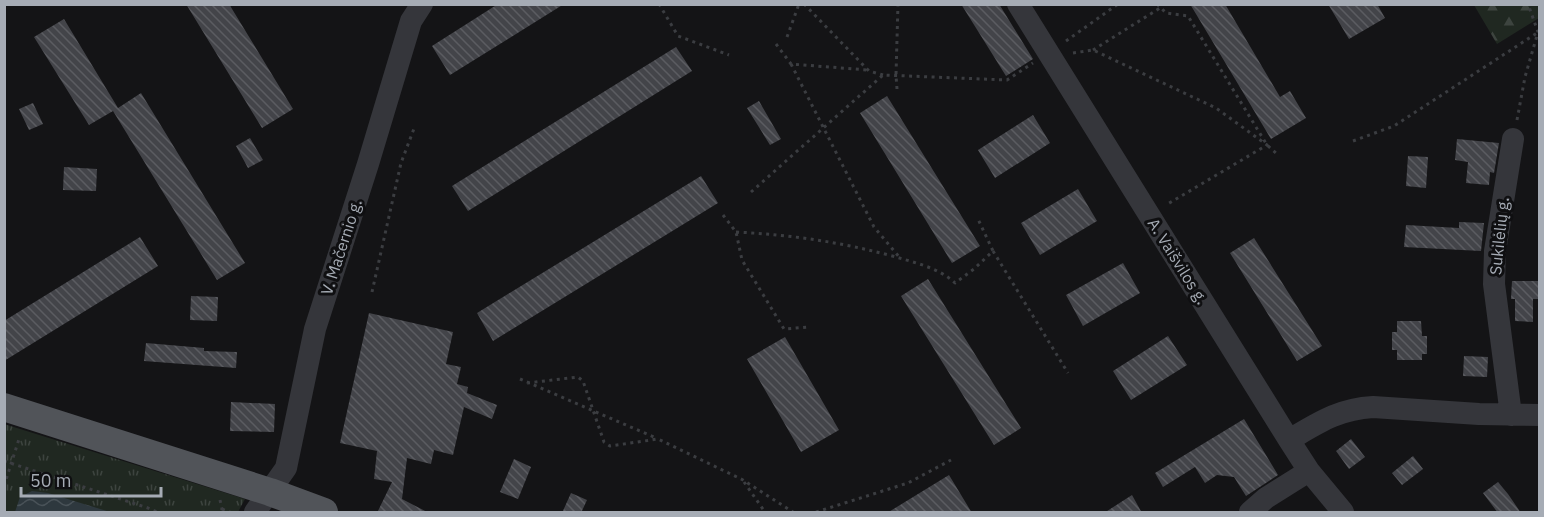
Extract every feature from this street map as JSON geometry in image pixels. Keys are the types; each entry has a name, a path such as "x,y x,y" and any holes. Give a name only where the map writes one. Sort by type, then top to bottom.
{"main road":[{"path":"4,407 262,502 324,513"}],"street":[{"name":"V. Mačernio g.","path":"262,502 286,468 315,328 368,165 411,21 422,4"},
{"name":"A. Vaišvilos g.","path":"1018,4 1289,440 1309,471 1343,513"},
{"name":"Sukilėlių g.","path":"1511,415 1494,284 1495,251 1513,139"},
{"path":"1289,440 1332,415 1355,408 1511,415 1539,414"},
{"path":"1250,513 1266,498 1309,471"}],"path":[{"path":"659,4 678,36 729,54"},
{"path":"787,37 799,4"},
{"path":"804,4 869,71"},
{"path":"897,89 898,4"},
{"path":"1118,4 1063,43 1074,54 1093,50 1159,6 1166,13 1188,16 1267,145"},
{"path":"1513,139 1525,76 1539,32 1528,4"},
{"path":"1353,141 1394,126 1539,32"},
{"path":"776,44 791,64 874,227 902,259"},
{"path":"1093,50 1216,108 1277,154"},
{"path":"791,64 869,71 883,75 1007,80 1048,53"},
{"path":"751,192 883,75"},
{"path":"372,292 401,163 415,126"},
{"path":"1149,215 1267,145"},
{"path":"723,215 736,232 742,260 784,329 809,327"},
{"path":"978,219 993,251 1068,373"},
{"path":"736,232 794,236 851,245 946,274 955,283 993,251"},
{"path":"527,383 578,377 583,381 604,442 610,446 658,439"},
{"path":"520,379 658,439 743,480 793,513"},
{"path":"4,486 20,436"},
{"path":"816,513 908,483 951,460"},
{"path":"4,461 157,513"},
{"path":"743,480 765,513"},
{"path":"842,505 842,511"},
{"path":"222,509 230,513"}],"green space":[{"path":"1474,5 1539,5 1539,18 1497,44"},
{"path":"4,424 245,499 238,512 5,512"}],"water":[{"path":"32,491 48,493 110,512 15,512 20,497"}],"building":[{"path":"186,4 229,4 293,109 262,128"},
{"path":"498,4 564,4 450,75 432,46"},
{"path":"961,4 999,4 1033,59 1006,76"},
{"path":"1190,4 1225,4 1280,97 1290,91 1306,118 1271,139"},
{"path":"1328,4 1377,4 1385,18 1349,39"},
{"path":"64,19 118,108 141,93 245,263 217,280 113,111 89,125 34,37"},
{"path":"676,47 692,71 468,211 452,186"},
{"path":"887,96 980,246 952,263 860,113"},
{"path":"759,101 781,139 770,145 747,108"},
{"path":"33,103 43,124 29,130 19,109"},
{"path":"1033,115 1050,143 995,178 978,150"},
{"path":"250,138 263,160 248,168 236,146"},
{"path":"1457,139 1499,143 1494,173 1490,172 1489,185 1466,183 1468,162 1455,160"},
{"path":"1408,156 1428,157 1426,188 1406,186"},
{"path":"64,167 97,169 96,191 63,190"},
{"path":"701,176 718,203 493,341 477,313"},
{"path":"1078,189 1097,221 1040,255 1021,223"},
{"path":"1459,222 1484,223 1481,251 1404,247 1406,225 1459,228"},
{"path":"140,237 158,266 4,361 4,321"},
{"path":"1254,238 1322,346 1297,361 1230,253"},
{"path":"1123,263 1140,293 1083,326 1066,295"},
{"path":"928,279 1021,428 994,445 901,296"},
{"path":"1512,281 1539,281 1539,299 1533,299 1533,322 1515,321 1515,299 1511,299"},
{"path":"191,296 218,297 217,321 190,320"},
{"path":"369,313 453,332 446,364 461,367 457,384 468,387 467,393 497,405 492,419 464,407 453,455 434,450 431,464 407,458 402,499 429,513 377,513 392,482 374,479 377,451 340,443"},
{"path":"1397,321 1421,321 1422,336 1427,336 1427,354 1422,354 1422,360 1397,360 1397,350 1392,350 1392,332 1397,332"},
{"path":"1168,336 1187,365 1131,400 1113,371"},
{"path":"785,337 839,430 801,452 747,359"},
{"path":"146,343 204,348 204,351 237,352 236,368 144,361"},
{"path":"1464,356 1488,357 1487,377 1463,376"},
{"path":"231,402 275,404 274,432 230,431"},
{"path":"1244,419 1278,475 1246,496 1234,477 1217,475 1205,483 1195,467 1163,487 1155,473"},
{"path":"1351,439 1365,457 1349,469 1336,451"},
{"path":"1413,456 1423,469 1402,485 1392,473"},
{"path":"514,459 531,467 518,499 500,492"},
{"path":"949,475 972,513 887,513"},
{"path":"1498,482 1521,513 1498,513 1483,493"},
{"path":"571,493 587,500 581,513 562,513"},
{"path":"1132,495 1142,513 1104,513"}]}
